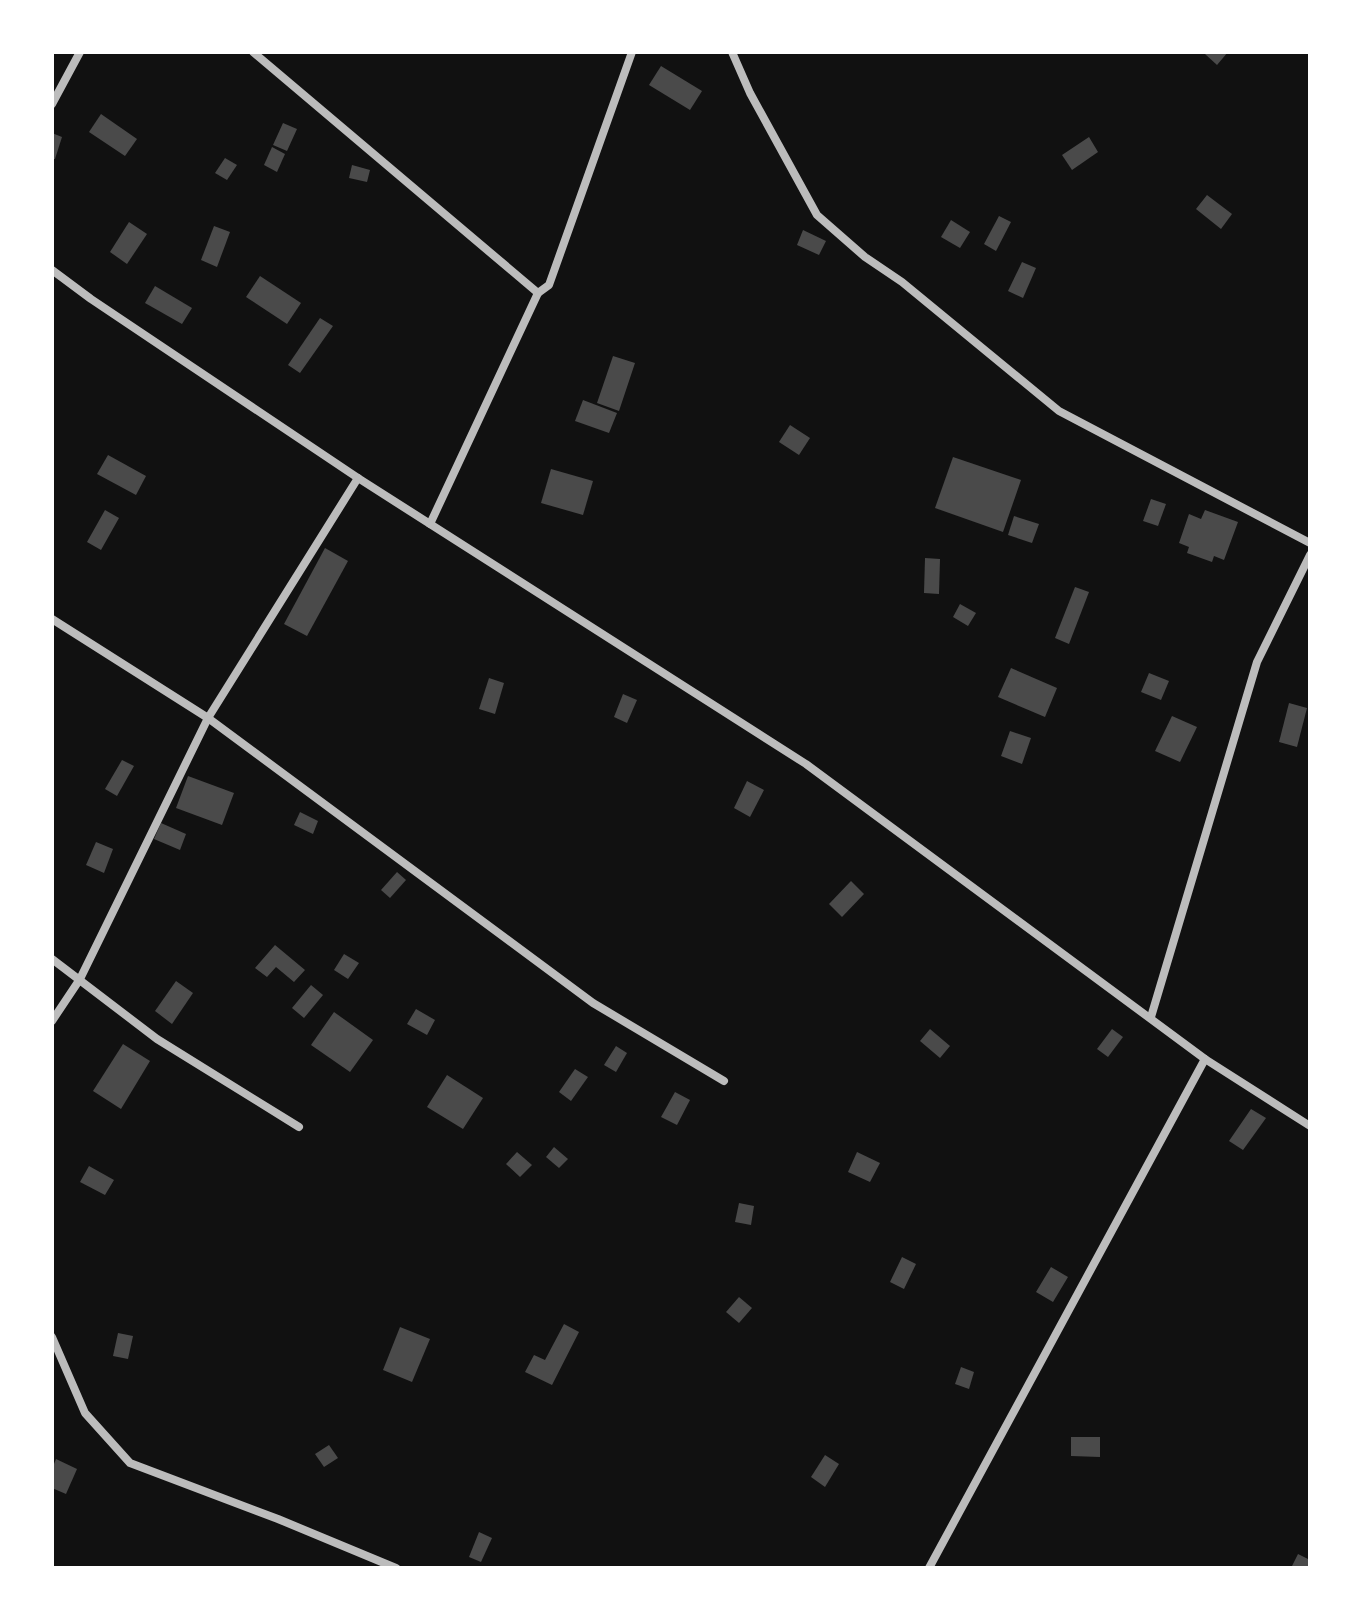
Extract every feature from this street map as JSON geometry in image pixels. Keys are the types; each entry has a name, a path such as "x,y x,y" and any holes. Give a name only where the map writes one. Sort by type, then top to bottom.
{"street":[{"path":"52,104 80,52"},
{"path":"253,52 538,293"},
{"path":"430,524 538,293 549,285 632,52"},
{"path":"732,52 750,93 817,215 865,257 902,282 1059,411 1310,543"},
{"path":"52,270 358,478 806,764 1205,1059 1310,1126"},
{"path":"52,1021 80,979 208,718 358,478"},
{"path":"1151,1017 1257,662 1310,555"},
{"path":"52,619 208,718 593,1003 724,1081"},
{"path":"52,959 157,1039 299,1127"},
{"path":"929,1568 1205,1059"},
{"path":"52,1337 85,1413 130,1463 396,1568"}],"building":[{"path":"1228,52 1217,65 1205,54"},
{"path":"661,66 702,91 690,110 649,85"},
{"path":"101,114 137,139 125,156 89,132"},
{"path":"283,123 297,129 287,151 273,145"},
{"path":"52,133 62,137 55,159 52,159"},
{"path":"1089,137 1098,152 1072,170 1062,155"},
{"path":"272,147 285,154 277,172 264,165"},
{"path":"225,158 237,165 227,180 215,173"},
{"path":"352,165 370,170 367,182 349,178"},
{"path":"1207,195 1232,214 1221,229 1196,209"},
{"path":"999,216 1011,222 996,251 984,244"},
{"path":"951,220 970,232 960,248 941,237"},
{"path":"129,222 147,234 127,264 110,252"},
{"path":"214,226 230,232 217,267 201,260"},
{"path":"803,230 826,241 819,255 797,245"},
{"path":"1022,262 1036,268 1023,298 1008,291"},
{"path":"260,276 301,303 287,324 246,297"},
{"path":"155,286 192,308 182,324 145,303"},
{"path":"320,318 333,326 300,373 288,365"},
{"path":"613,356 635,363 619,411 597,403"},
{"path":"583,400 617,413 609,433 575,421"},
{"path":"790,425 810,438 799,455 779,442"},
{"path":"108,455 146,476 136,495 97,474"},
{"path":"953,457 1021,480 1003,532 935,508"},
{"path":"551,469 593,481 583,515 541,503"},
{"path":"1151,499 1166,504 1158,526 1143,521"},
{"path":"105,510 119,518 101,550 87,542"},
{"path":"1205,510 1238,522 1224,560 1214,556 1212,562 1187,553 1189,547 1179,543 1189,514 1201,519"},
{"path":"1014,516 1039,524 1032,543 1008,535"},
{"path":"325,548 348,561 307,636 284,624"},
{"path":"925,558 940,559 939,594 924,593"},
{"path":"1075,587 1089,592 1069,644 1055,638"},
{"path":"960,604 976,613 968,626 953,617"},
{"path":"1011,668 1057,688 1045,717 998,697"},
{"path":"1149,673 1169,681 1161,700 1141,692"},
{"path":"489,678 504,683 495,714 479,709"},
{"path":"623,694 637,700 627,723 614,717"},
{"path":"1289,703 1307,708 1297,747 1279,742"},
{"path":"1172,716 1197,727 1180,762 1155,751"},
{"path":"1010,731 1031,738 1022,764 1001,756"},
{"path":"122,760 134,766 117,796 105,789"},
{"path":"188,776 234,793 222,825 176,808"},
{"path":"747,781 764,790 750,817 734,808"},
{"path":"300,812 318,821 313,834 294,825"},
{"path":"161,823 186,834 180,850 154,839"},
{"path":"96,842 113,849 104,873 86,865"},
{"path":"397,872 406,880 390,898 381,890"},
{"path":"851,881 864,894 842,917 829,904"},
{"path":"275,945 305,970 294,982 276,967 267,977 255,968"},
{"path":"344,954 359,963 348,979 334,970"},
{"path":"176,981 193,993 172,1024 155,1011"},
{"path":"311,985 323,995 304,1018 292,1008"},
{"path":"416,1009 435,1020 427,1035 407,1024"},
{"path":"334,1012 373,1040 350,1072 311,1045"},
{"path":"930,1029 950,1046 940,1058 920,1041"},
{"path":"1112,1029 1123,1037 1108,1057 1097,1049"},
{"path":"123,1044 150,1061 121,1109 93,1091"},
{"path":"616,1046 627,1053 616,1072 604,1065"},
{"path":"575,1069 588,1077 571,1101 559,1092"},
{"path":"447,1075 483,1098 463,1129 427,1107"},
{"path":"675,1092 690,1100 677,1125 661,1117"},
{"path":"1251,1109 1266,1118 1243,1150 1229,1141"},
{"path":"554,1147 568,1159 559,1168 546,1157"},
{"path":"517,1152 532,1165 520,1177 506,1164"},
{"path":"857,1152 880,1163 870,1182 848,1172"},
{"path":"89,1166 114,1180 105,1195 80,1182"},
{"path":"739,1203 754,1206 751,1225 735,1222"},
{"path":"902,1257 916,1264 904,1289 890,1282"},
{"path":"1051,1267 1068,1277 1053,1302 1036,1292"},
{"path":"739,1297 752,1308 739,1323 726,1312"},
{"path":"564,1324 579,1332 552,1385 525,1372 534,1355 545,1360"},
{"path":"400,1327 430,1339 412,1382 383,1370"},
{"path":"118,1333 133,1336 128,1359 113,1356"},
{"path":"961,1367 974,1372 969,1389 955,1384"},
{"path":"1071,1437 1100,1437 1100,1457 1071,1456"},
{"path":"329,1445 338,1458 324,1467 315,1454"},
{"path":"825,1455 839,1464 825,1487 811,1477"},
{"path":"56,1459 77,1469 66,1494 52,1488 52,1469"},
{"path":"479,1532 492,1538 481,1562 469,1557"},
{"path":"1298,1554 1310,1560 1310,1568 1291,1568"}]}
